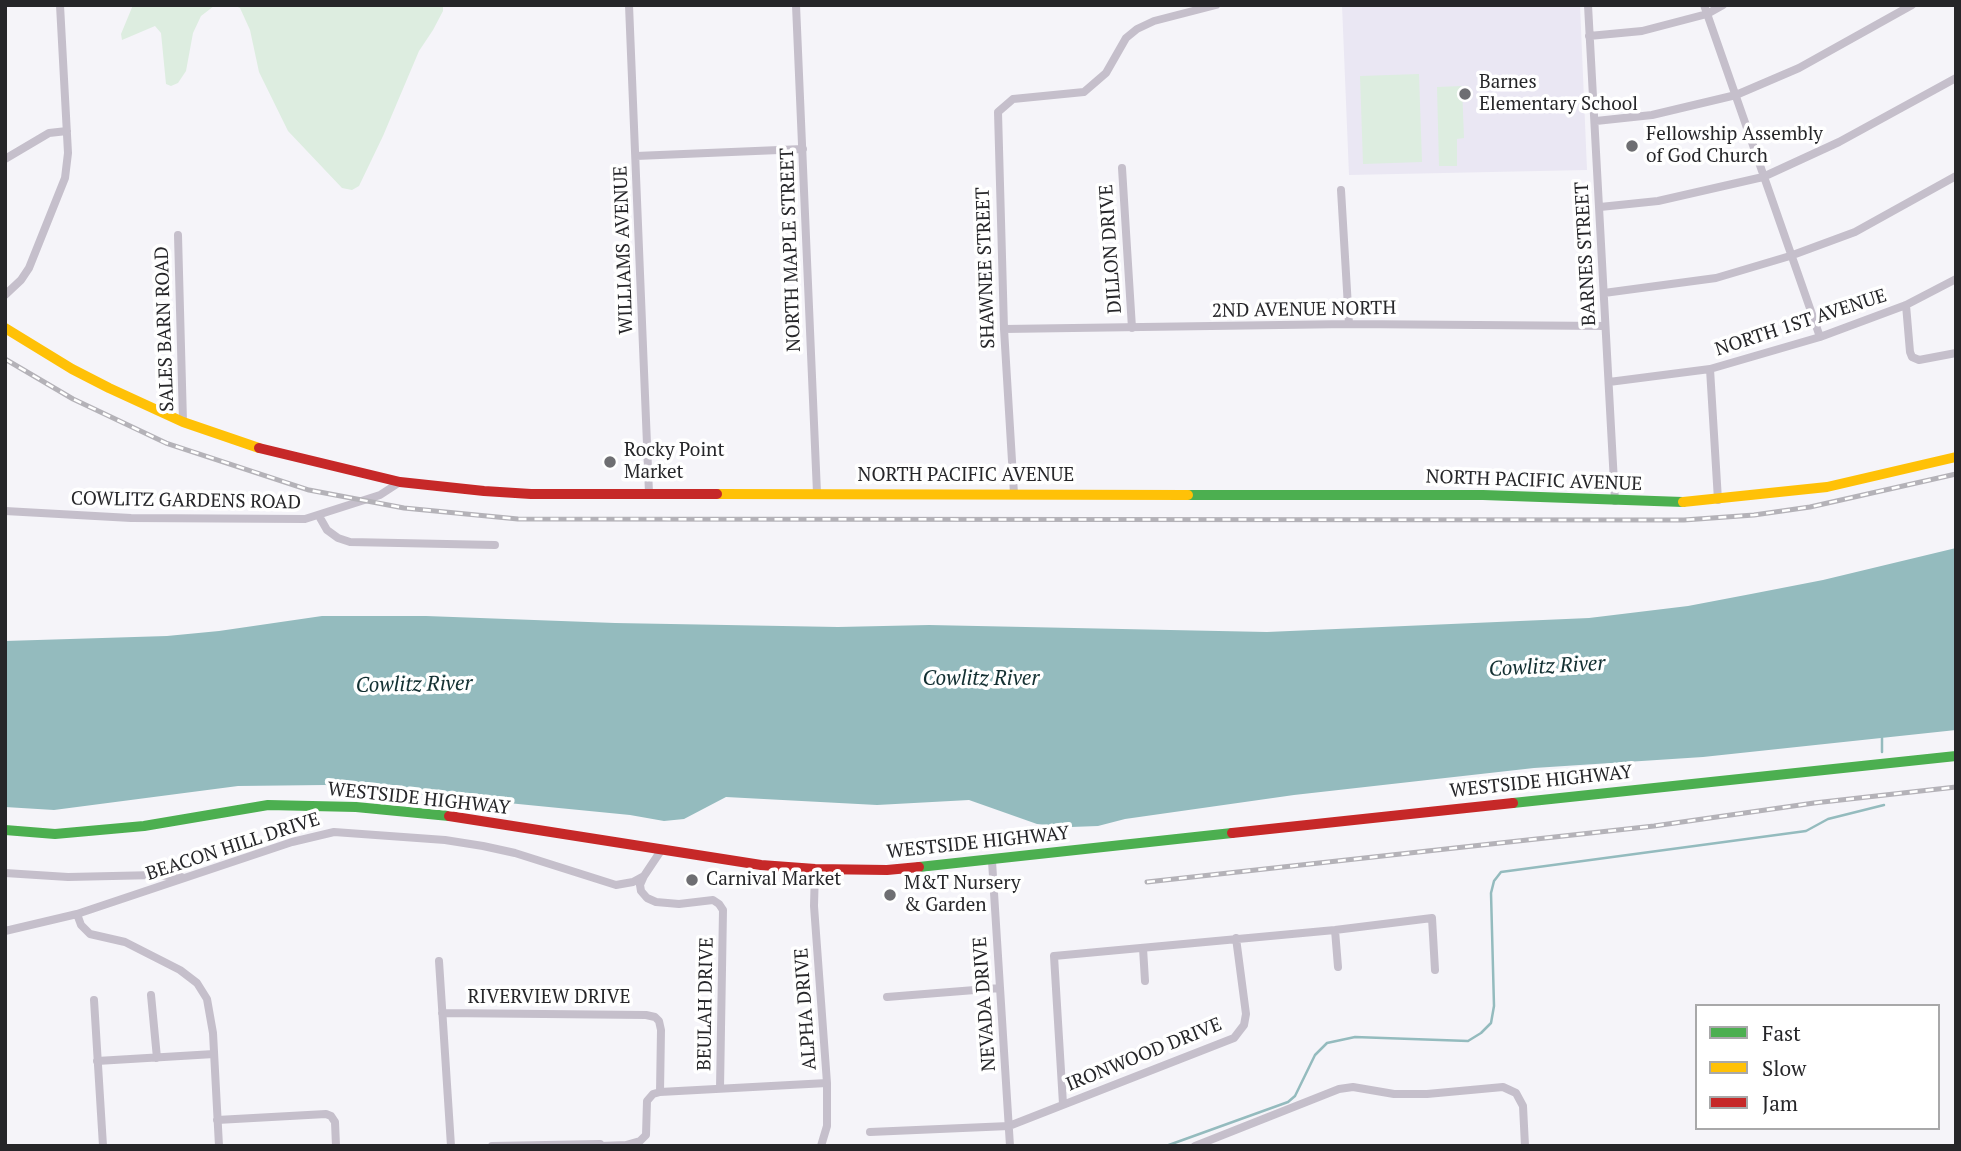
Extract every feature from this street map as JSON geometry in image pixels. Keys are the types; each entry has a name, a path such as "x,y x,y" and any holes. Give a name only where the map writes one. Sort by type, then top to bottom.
{"street":[{"path":"5,295 22,280 29,268 62,188 68,153 60,5"},
{"name":"WILLIAMS AVENUE","path":"629,5 649,494"},
{"name":"NORTH MAPLE STREET","path":"796,5 817,493"},
{"name":"SHAWNEE STREET","path":"1014,494 1004,329 998,112 1013,99 1084,92 1106,73 1126,38 1137,29 1154,21 1216,5"},
{"name":"BARNES STREET","path":"1588,5 1615,500"},
{"path":"1588,36 1642,31 1723,5"},
{"path":"1596,121 1652,116 1736,95 1799,68 1912,5"},
{"path":"1706,9 1820,337"},
{"path":"1600,207 1658,201 1763,177 1839,142 1956,78"},
{"path":"5,159 49,134 67,131"},
{"path":"636,156 803,149"},
{"name":"DILLON DRIVE","path":"1122,168 1132,328"},
{"path":"1604,293 1716,278 1790,256 1855,232 1956,176"},
{"path":"1342,190 1349,324"},
{"name":"SALES BARN ROAD","path":"178,235 183,422"},
{"name":"NORTH 1ST AVENUE","path":"1609,382 1710,369 1820,337 1906,305 1956,279"},
{"path":"1906,305 1912,357 1919,360 1956,353"},
{"name":"2ND AVENUE NORTH","path":"1004,329 1349,324 1605,326"},
{"name":"NORTH PACIFIC AVENUE","path":"5,328 72,369 183,422 284,456 400,482 519,494 1483,495 1666,503 1718,500 1827,487 1956,457"},
{"path":"1710,369 1718,500"},
{"name":"COWLITZ GARDENS ROAD","path":"5,511 131,518 298,519 319,516 380,495 400,482"},
{"path":"319,516 327,530 338,538 351,542 495,545"},
{"name":"WESTSIDE HIGHWAY","path":"5,830 55,834 144,826 268,805 309,805 441,815 761,864 815,869 887,870 1956,756"},
{"name":"BEACON HILL DRIVE","path":"5,931 76,914 317,834 354,832 483,846 515,853 612,884 629,883 644,876"},
{"path":"644,876 662,849"},
{"name":"NEVADA DRIVE","path":"992,860 1010,1146"},
{"name":"ALPHA DRIVE","path":"815,869 814,906 827,1083 827,1126 821,1146"},
{"path":"5,873 68,877 157,875 187,878"},
{"name":"BEULAH DRIVE","path":"644,876 640,885 641,891 656,902 679,904 713,900 723,910 720,1088 660,1092"},
{"path":"76,914 81,925 90,934 125,942 180,970 197,983 207,999 211,1016 219,1146"},
{"path":"1063,1104 1054,956 1335,930 1432,918 1435,970"},
{"path":"1335,930 1338,967"},
{"name":"IRONWOOD DRIVE","path":"870,1132 1009,1126 1234,1038 1244,1025 1246,1014 1236,938"},
{"path":"1143,948 1145,981"},
{"path":"439,961 451,1146"},
{"path":"887,997 1000,988"},
{"path":"151,995 157,1058"},
{"path":"94,1000 103,1146"},
{"name":"RIVERVIEW DRIVE","path":"442,1013 655,1017 661,1030 660,1092"},
{"path":"97,1061 214,1054"},
{"path":"720,1088 827,1083"},
{"path":"1195,1146 1339,1089 1353,1087 1394,1094 1427,1094 1503,1087 1516,1093 1522,1106 1525,1146"},
{"path":"492,1146 551,1143 626,1145 640,1141 646,1135 647,1101 660,1092"},
{"path":"217,1121 326,1114 335,1122 336,1146"}],"shaded area":[{"name":"Barnes Elementary School","path":"1342,5 1580,5 1587,170 1349,175"}],"green space":[{"path":"133,5 219,5 201,16 193,33 186,71 178,83 171,86 166,84 161,33 155,26 122,40 121,34"},
{"path":"233,5 443,5 443,11 419,51 359,186 352,190 342,188 288,131 259,72 250,30 240,8"},
{"path":"1419,74 1422,162 1363,164 1360,76"},
{"path":"1462,86 1464,138 1457,139 1457,166 1439,166 1437,87"}],"water":[{"name":"Cowlitz River","path":"1956,548 1956,730 1703,757 1534,768 1294,795 1125,819 1098,826 1037,824 969,800 877,805 726,797 684,819 664,821 630,815 325,785 238,786 54,810 5,807 5,641 167,636 322,616 426,616 838,627 929,625 1267,632 1589,618 1688,606 1751,594 1823,580"}],"waterway":[{"path":"1882,738 1882,752"},
{"path":"1166,1146 1288,1102 1295,1096 1315,1055 1327,1043 1355,1037 1468,1041 1481,1033 1491,1023 1494,1006 1491,893 1494,881 1501,872 1806,831 1828,819 1884,805"}],"railway":[{"path":"5,359 73,399 166,443 309,490 404,508 518,519 1684,520 1754,515 1810,507 1956,474"},
{"path":"1147,882 1654,826 1814,803 1956,787"}],"traffic: fast":[{"path":"1188,495 1483,495 1683,502"},
{"path":"1513,803 1956,756"},
{"path":"5,830 55,834 144,826 268,805 356,807 449,816"},
{"path":"919,867 1232,833"}],"traffic: slow":[{"path":"5,328 109,388 183,422 259,448"},
{"path":"1683,502 1827,487 1956,457"},
{"path":"717,494 1188,495"}],"traffic: jam":[{"path":"259,448 400,482 484,491 531,494 717,494"},
{"path":"1232,833 1513,803"},
{"path":"449,816 761,865 887,870 919,867"}],"place":[{"name":"Barnes Elementary School","path":"1465,94"},
{"name":"Fellowship Assembly of God Church","path":"1632,146"},
{"name":"Rocky Point Market","path":"610,462"},
{"name":"Carnival Market","path":"692,880"},
{"name":"M&T Nursery & Garden","path":"890,895"}]}
